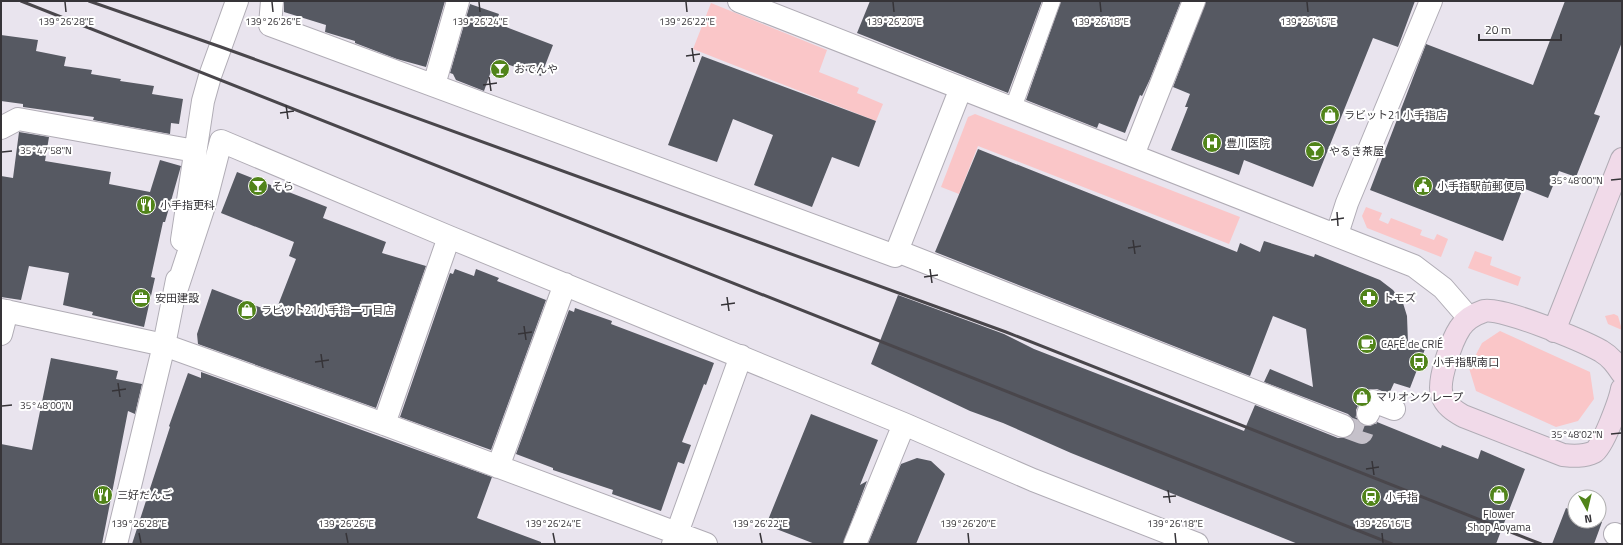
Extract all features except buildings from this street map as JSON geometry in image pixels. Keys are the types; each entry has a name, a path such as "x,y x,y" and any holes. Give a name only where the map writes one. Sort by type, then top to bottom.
{"street":[{"path":"116,544 175,294 203,101 210,76 238,1"},
{"path":"272,1 270,25 895,256 961,88"},
{"path":"434,85 458,1"},
{"path":"739,1 1337,234 1414,266 1443,288 1470,318"},
{"path":"1133,155 1194,1"},
{"path":"1337,234 1347,203 1431,1"},
{"path":"1,128 18,119 195,150"},
{"path":"175,294 205,203 221,141 449,238 741,356 1034,480 1197,544"},
{"path":"1554,331 1622,159"},
{"path":"384,424 449,238"},
{"path":"897,251 1343,426"},
{"path":"498,467 565,284"},
{"path":"1,334 4,310 164,345 384,424 498,467 675,538 706,544"},
{"path":"1620,365 1601,351 1554,331 1509,313 1485,311 1470,318 1460,329 1443,368 1441,385 1442,395 1451,409 1463,416 1563,455 1576,457 1594,452 1601,444 1622,389"},
{"path":"675,538 741,356"},
{"path":"1368,414 1373,401 1394,409"},
{"path":"855,544 904,424"}],"lane":[{"path":"1012,108 1052,1"}],"shaded area":[{"path":"711,3 827,50 819,72 859,88 857,93 883,104 876,121 693,49"},
{"path":"975,114 1240,217 1229,244 978,146 959,194 941,187 968,117"},
{"path":"1366,207 1382,213 1379,220 1388,224 1391,218 1422,230 1420,235 1434,240 1437,234 1448,239 1441,257 1367,228 1362,216"},
{"path":"1475,251 1492,257 1490,265 1521,277 1518,286 1468,268"},
{"path":"1614,314 1618,316 1622,330 1608,324 1605,316"},
{"path":"1500,331 1590,372 1594,399 1578,421 1556,427 1476,391 1469,368 1482,343"}],"tunnel":[{"path":"1343,426 1362,433 1368,414"}],"railway":[{"path":"21,1 1392,544"},
{"path":"89,1 221,47 1006,332 1541,544"}],"place":[{"name":"おでんや","path":"500,69"},
{"name":"ラビット21 小手指店","path":"1330,115"},
{"name":"豊川医院","path":"1212,143"},
{"name":"やるき茶屋","path":"1315,151"},
{"name":"そら","path":"258,186"},
{"name":"小手指駅前郵便局","path":"1423,186"},
{"name":"小手指更科","path":"146,205"},
{"name":"安田建設","path":"141,298"},
{"name":"トモズ","path":"1369,298"},
{"name":"ラビット21小手指一丁目店","path":"247,310"},
{"name":"CAFÉ de CRIÉ","path":"1367,344"},
{"name":"小手指駅南口","path":"1419,362"},
{"name":"マリオンクレープ","path":"1362,397"},
{"name":"三好だんご","path":"103,495"},
{"name":"Flower Shop Aoyama","path":"1499,495"},
{"name":"小手指","path":"1371,497"}]}
